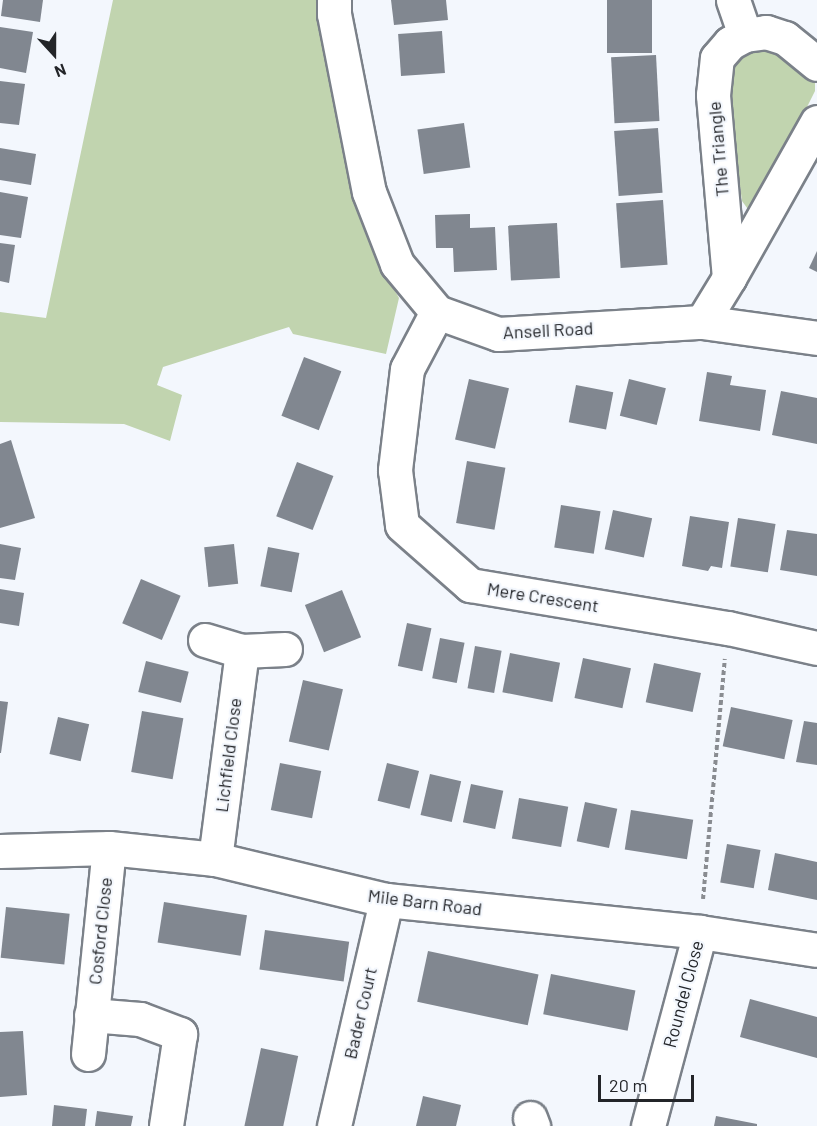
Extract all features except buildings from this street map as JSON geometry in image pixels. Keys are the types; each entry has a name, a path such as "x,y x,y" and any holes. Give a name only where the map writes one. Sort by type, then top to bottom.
{"street":[{"path":"334,0 334,14 369,192 397,264 437,312"},
{"path":"734,0 745,35 766,32 785,38 817,64"},
{"name":"The Triangle","path":"729,278 713,76 717,57 730,43 745,35"},
{"path":"702,322 817,122"},
{"name":"Ansell Road","path":"437,312 498,334 702,322 817,338"},
{"name":"Mere Crescent","path":"437,312 407,369 395,470 402,525 470,585 728,628 817,648"},
{"path":"205,640 242,651 285,649"},
{"name":"Lichfield Close","path":"215,859 242,651"},
{"name":"Mile Barn Road","path":"0,851 109,848 215,859 386,900 700,932 817,950"},
{"name":"Cosford Close","path":"88,1054 109,848"},
{"name":"Bader Court","path":"334,1126 386,900"},
{"name":"Roundel Close","path":"648,1126 700,932"},
{"path":"91,1015 140,1019 180,1034 166,1126"}],"path":[{"path":"700,932 728,628"}],"green space":[{"path":"113,0 320,0 329,55 372,249 399,298 386,354 293,334 289,327 163,367 157,385 182,395 170,441 124,424 0,422 0,312 46,318"},
{"path":"774,44 815,77 815,91 755,211 750,212 742,201 725,73 745,48"}]}
